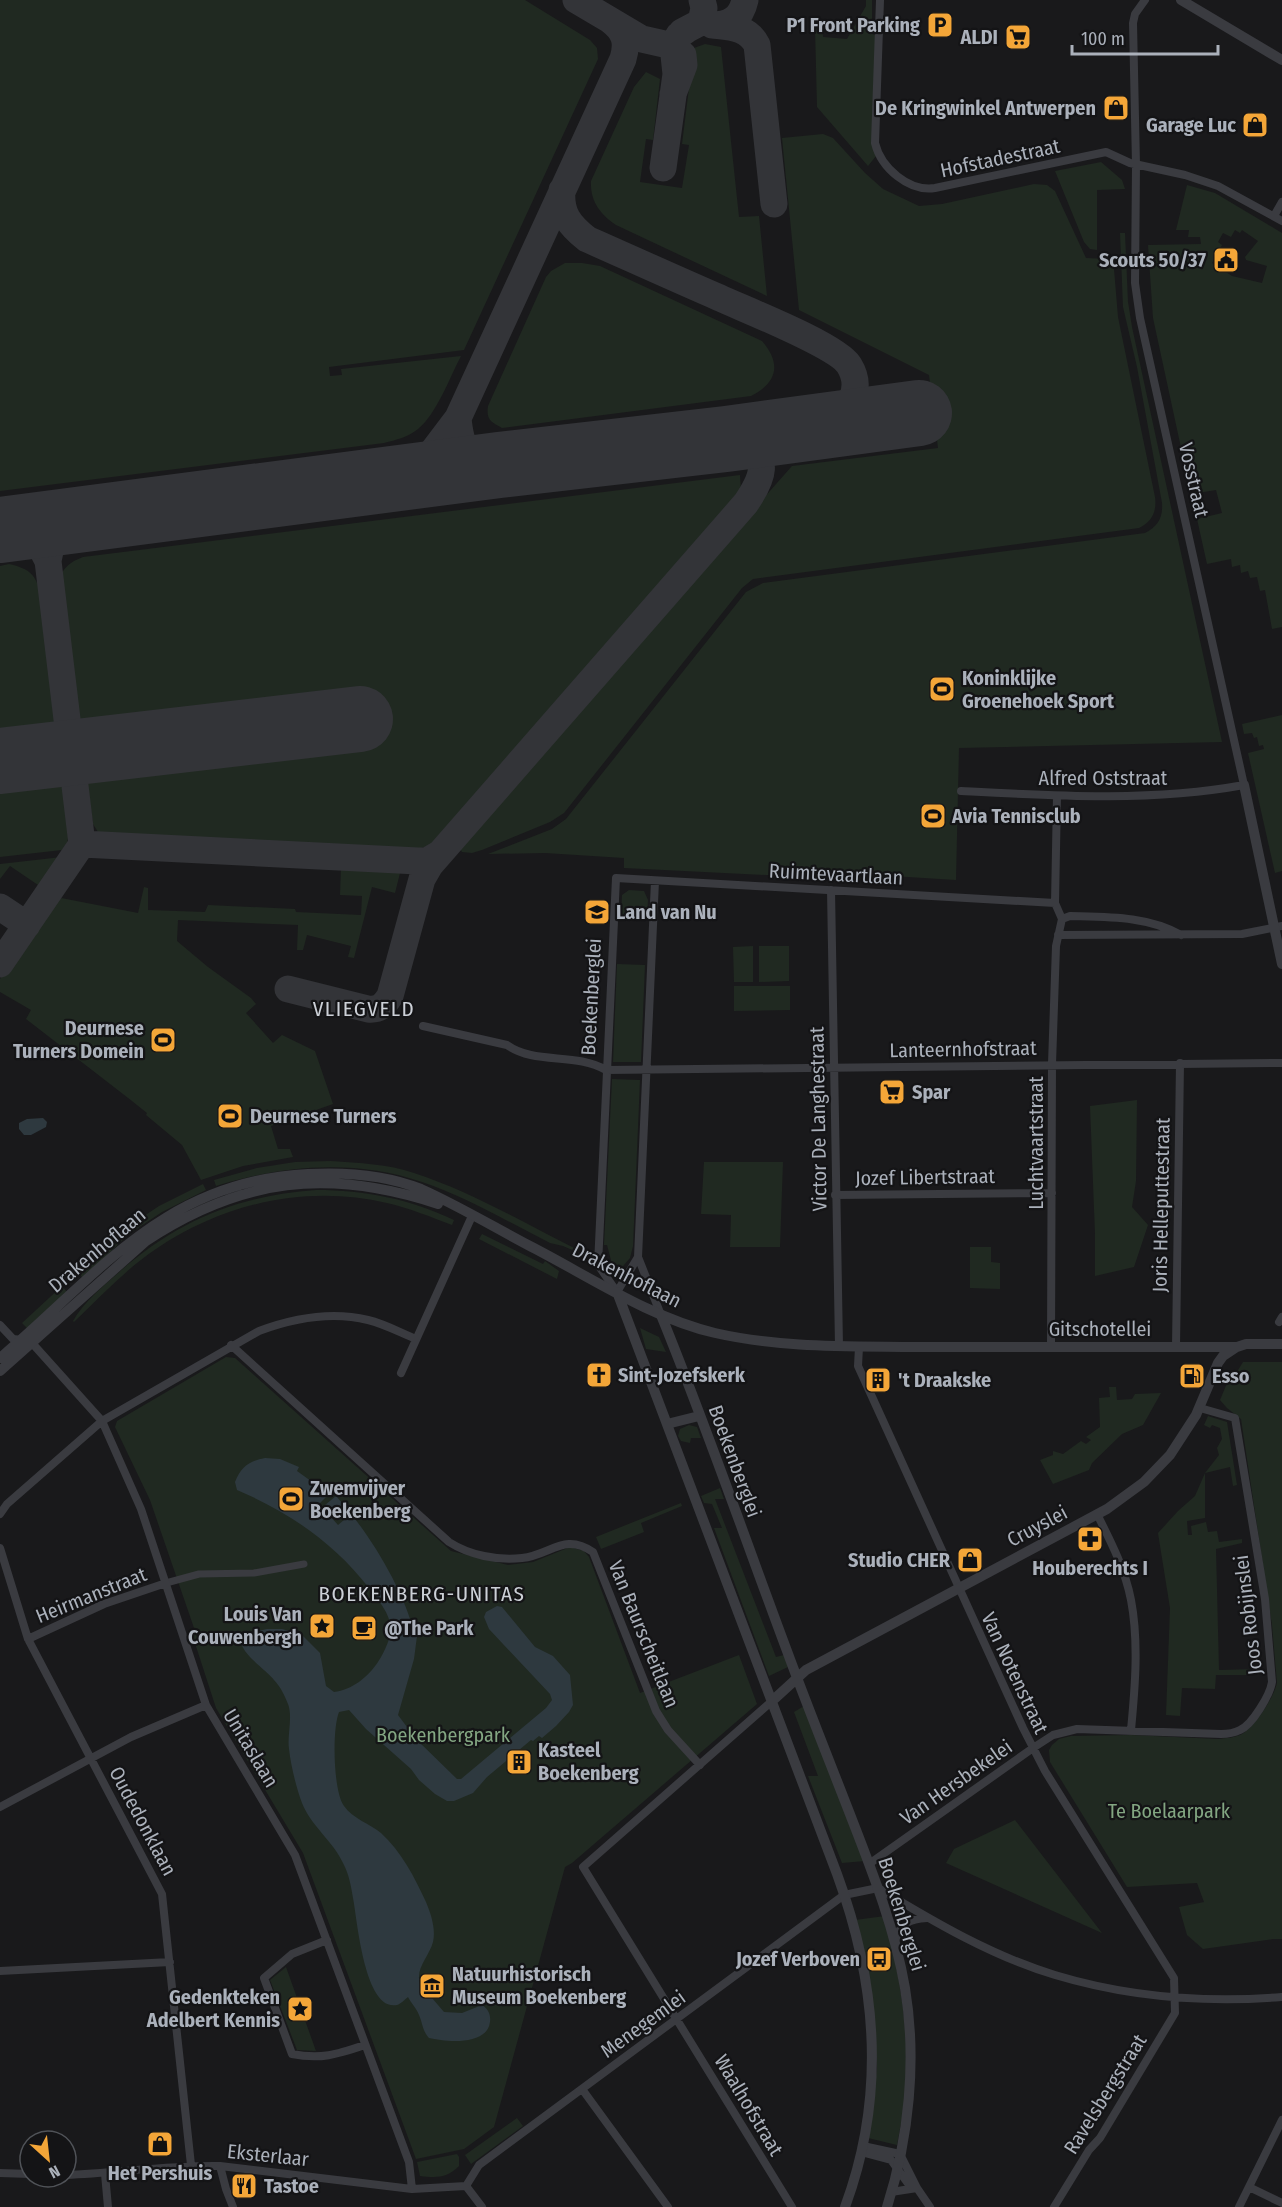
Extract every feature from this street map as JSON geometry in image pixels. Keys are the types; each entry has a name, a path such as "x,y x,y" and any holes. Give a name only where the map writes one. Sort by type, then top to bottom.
{"street":[{"name":"Hofstadestraat","path":"880,0 875,133 877,151 889,169 908,183 926,190 1106,152 1136,165 1185,174 1218,186 1282,221"},
{"name":"Vosstraat","path":"1145,0 1135,14 1133,23 1136,283 1140,318 1278,927 1282,964"},
{"path":"1181,0 1282,60"},
{"path":"1274,216 1282,202"},
{"name":"Alfred Oststraat","path":"961,791 1057,796 1188,793 1244,784"},
{"path":"1057,796 1055,903 1062,919 1071,916 1130,919 1169,928 1181,935"},
{"name":"Ruimtevaartlaan","path":"616,878 1055,903"},
{"name":"Boekenberglei","path":"616,878 598,1265 617,1292 844,1895 862,1966 872,2028 871,2089 862,2149 845,2207"},
{"name":"Boekenberglei","path":"655,881 638,1257 869,1864 895,1941 905,1990 910,2050 907,2111 897,2169 887,2207"},
{"name":"Victor De Langhestraat","path":"831,890 838,1346"},
{"name":"Luchtvaartstraat","path":"1051,1347 1053,1064 1058,935 1062,919"},
{"path":"1058,935 1242,934 1278,927"},
{"name":"Lanteernhofstraat","path":"423,1026 507,1045 514,1050 543,1058 553,1056 599,1066 606,1070 1282,1063"},
{"name":"Joris Helleputtestraat","path":"1176,1347 1180,1063"},
{"name":"Drakenhoflaan","path":"0,1358 27,1341 146,1241 193,1212 239,1194 272,1186 327,1182 358,1184 417,1197 472,1215 661,1315 714,1332 803,1346 918,1347"},
{"name":"Jozef Libertstraat","path":"835,1195 1052,1192"},
{"path":"401,1373 472,1215"},
{"name":"Boekenberglei","path":"617,1292 638,1257"},
{"path":"0,1514 7,1504 102,1421 259,1331 281,1323 327,1316 350,1317 370,1321 416,1339"},
{"name":"Unitaslaan","path":"0,1325 13,1339 27,1341 102,1421 141,1509 206,1705 295,1855 409,2162 412,2188"},
{"name":"Drakenhoflaan","path":"0,1371 27,1341"},
{"name":"Gitschotellei","path":"918,1347 1237,1347 1246,1344 1282,1344"},
{"name":"Van Baurscheitlaan","path":"231,1345 460,1550 522,1558 570,1543 593,1552 656,1712 668,1730 700,1765"},
{"name":"Van Notenstraat","path":"859,1347 858,1366 958,1589 1033,1748 1174,1978 1174,1997"},
{"name":"Cruyslei","path":"797,1677 806,1670 1097,1514 1130,1493 1160,1466 1183,1437 1200,1408 1218,1363 1223,1356 1237,1347"},
{"name":"Joos Robijnslei","path":"1033,1748 1053,1735 1086,1729 1221,1734 1239,1731 1248,1724 1271,1687 1265,1599 1235,1418 1200,1408"},
{"path":"667,1424 699,1416"},
{"path":"1097,1514 1119,1557 1132,1602 1135,1654 1131,1730"},
{"name":"Oudedonklaan","path":"0,1548 28,1639 162,1894 192,2165"},
{"path":"166,1583 199,1574 254,1573 304,1564"},
{"name":"Heirmanstraat","path":"28,1639 104,1604 166,1583"},
{"path":"700,1765 797,1677"},
{"path":"0,1807 131,1737 206,1705"},
{"name":"Van Hersbekelei","path":"869,1864 1033,1748"},
{"name":"Waalhofstraat","path":"700,1765 583,1867 792,2207"},
{"path":"844,1895 878,1888 927,1918 989,1949 1053,1974 1111,1988 1174,1997 1210,1999 1282,1997"},
{"name":"Menegemlei","path":"466,2186 479,2165 844,1895"},
{"path":"895,1941 903,1924 910,1920 927,1918"},
{"path":"327,1940 292,1954 264,1978 292,2054 309,2057 333,2056 365,2045"},
{"path":"0,1971 170,1962"},
{"name":"Ravelsbergstraat","path":"1054,2207 1089,2150 1100,2138 1175,2013 1174,1997"},
{"path":"582,2089 668,2207"},
{"path":"1239,2207 1282,2120"},
{"path":"862,2149 900,2154 916,2188 930,2207"},
{"path":"862,2149 891,2160 909,2185 916,2188"},
{"name":"Eksterlaar","path":"78,2175 192,2165 220,2166 412,2188 466,2186"},
{"path":"220,2166 233,2207"},
{"path":"0,2173 18,2174"},
{"path":"105,2174 108,2207"},
{"path":"466,2186 482,2207"},
{"path":"1249,2187 1282,2203"},
{"path":"891,2193 916,2188"}],"green space":[{"path":"0,0 525,0 590,40 597,48 598,59 464,350 329,367 330,376 342,375 341,369 461,356 431,415 414,432 384,443 0,491"},
{"path":"866,0 872,0 872,34 875,35 876,156 868,166 817,107 815,27 822,26 823,37 847,39 866,6"},
{"path":"705,44 721,47 739,217 759,216 767,296 616,225 601,212 592,195 591,181 634,87 646,72 660,79 653,140 646,139 640,182 682,188 689,145 682,144 694,48"},
{"path":"823,134 833,138 883,189 919,206 942,204 1034,184 1047,185 1055,191 1086,258 1107,259 1114,269 1118,317 1155,497 1153,516 1139,528 753,579 742,588 564,813 550,822 482,850 472,853 462,852 460,849 462,841 792,466 938,448 929,375 799,310 782,138"},
{"path":"1101,162 1122,180 1125,189 1097,190 1097,250 1090,249 1084,242 1055,171"},
{"path":"1187,185 1215,193 1282,233 1282,627 1272,629 1265,590 1260,591 1257,577 1250,578 1248,571 1241,573 1240,565 1232,567 1231,559 1207,564 1197,519 1222,513 1216,490 1191,494 1153,318 1148,245 1201,244 1200,237 1188,237 1189,230 1176,230","holes":["1235,230 1240,233 1242,230 1258,241 1245,257 1246,260 1267,266 1262,283 1232,276 1212,263 1222,245 1218,242 1223,233 1231,237"]},
{"name":"Koninklijke Groenehoek Sport","path":"1120,233 1125,233 1128,302 1132,327 1222,742 959,748 956,880 828,872 827,878 624,868 624,858 545,853 488,854 552,829 566,819 746,592 763,583 1145,533 1153,527 1159,521 1162,513 1162,503 1137,367 1123,307"},
{"path":"565,263 600,266 762,341 774,365 771,379 760,391 751,396 502,428 498,426 489,418 488,406 546,277 551,271"},
{"path":"740,475 741,492 737,499 437,841 419,849 407,850 108,838 98,832 93,824 59,579 65,568 74,561 83,557"},
{"path":"9,564 29,572 36,580 40,591 70,828 67,844 62,850 0,857 0,566"},
{"path":"1282,715 1282,871 1275,873 1248,753 1264,749 1263,745 1259,746 1257,737 1254,738 1252,733 1244,734 1242,724"},
{"path":"62,857 41,887 10,866 0,879 0,864"},
{"name":"Deurnese Turners Domein","path":"341,867 401,869 395,893 372,887 354,958 348,957 351,946 307,935 303,950 297,950 298,925 178,920 177,941 251,998 256,1004 246,1013 273,1043 282,1035 315,1051 333,1104 271,1126 278,1149 290,1149 293,1157 243,1166 201,1180 182,1145 146,1115 147,1113 26,1019 31,1010 0,992 0,979 56,897 138,913 144,887 148,888 148,910 205,912 208,905 361,915 362,896 340,895"},
{"path":"629,890 644,891 648,900 647,916 621,915 622,895"},
{"path":"753,946 753,982 734,982 733,947"},
{"path":"759,946 789,946 789,981 759,982"},
{"path":"617,964 645,965 641,1062 613,1062"},
{"path":"734,986 790,986 790,1010 734,1011"},
{"path":"612,1079 640,1080 633,1246 630,1258 623,1266 612,1264 607,1245 604,1245"},
{"path":"1137,1100 1136,1181 1132,1207 1148,1225 1134,1267 1095,1276 1090,1106"},
{"path":"331,1161 373,1164 414,1173 498,1208 578,1250 577,1252 550,1243 487,1210 422,1182 371,1170 293,1169 216,1186 214,1180 257,1168 295,1162"},
{"path":"704,1162 783,1162 780,1247 730,1247 731,1215 701,1214"},
{"path":"203,1184 206,1190 162,1212 129,1234 83,1278 78,1273 123,1230 159,1206"},
{"path":"316,1190 387,1197 421,1206 454,1220 452,1225 387,1203 327,1196 297,1197 238,1209 182,1233 156,1249 124,1274 73,1321 99,1290 139,1255 185,1226 234,1205 287,1193"},
{"path":"482,1234 543,1264 545,1261 559,1271 557,1279 479,1239"},
{"path":"970,1247 991,1247 991,1262 1000,1263 1000,1289 970,1288"},
{"path":"62,1286 67,1292 27,1328 22,1323"},
{"path":"640,1328 659,1337 666,1352 646,1349"},
{"name":"Boekenbergpark","path":"226,1357 235,1358 451,1551 508,1565 533,1562 570,1547 584,1551 589,1557 640,1693 739,1655 757,1704 565,1867 494,2127 464,2149 416,2159 303,1853 216,1708 192,1634 194,1628 150,1500 115,1427 117,1421"},
{"name":"Te Boelaarpark","path":"1243,1362 1282,1362 1282,1939 1203,1949 1187,1935 1179,1907 1204,1902 1197,1883 1127,1887 1050,1762 1049,1750 1059,1739 1071,1736 1131,1735 1218,1739 1233,1737 1242,1734 1253,1725 1272,1696 1277,1683 1272,1625 1241,1419 1220,1400 1230,1376 1235,1375"},
{"path":"1109,1387 1116,1387 1117,1400 1132,1399 1135,1394 1161,1393 1143,1425 1122,1434 1092,1463 1089,1470 1053,1484 1040,1460 1053,1455 1053,1451 1063,1454 1081,1441 1086,1444 1091,1440 1086,1437 1100,1427 1099,1398 1110,1397"},
{"path":"1208,1416 1227,1422 1237,1485 1233,1486 1230,1467 1205,1473 1219,1455 1217,1448 1222,1439 1220,1428 1212,1425 1210,1428 1204,1425"},
{"path":"689,1425 697,1427 701,1438 691,1438 690,1443 681,1441 678,1436 680,1429"},
{"path":"1205,1473 1205,1518 1187,1521 1188,1535 1192,1535 1191,1526 1206,1522 1208,1532 1217,1531 1219,1542 1242,1539 1242,1543 1216,1549 1219,1670 1259,1669 1259,1675 1216,1675 1215,1689 1182,1688 1180,1716 1166,1715 1170,1608 1158,1533 1195,1496"},
{"path":"720,1488 724,1499 715,1499 776,1657 784,1655 788,1667 769,1676 714,1528 722,1528 712,1504 704,1503 701,1496"},
{"path":"681,1503 682,1506 641,1523 644,1532 601,1549 596,1537"},
{"path":"804,1706 865,1861 842,1863 808,1776 818,1776 794,1712"},
{"path":"1015,1820 1102,1933 946,1863 954,1849"},
{"path":"885,1916 899,1982 905,2027 906,2072 902,2120 897,2145 868,2138 877,2068 875,2036 855,1920"},
{"path":"286,1967 316,2051 297,2050 270,1980"},
{"path":"517,2118 523,2126 471,2164 465,2155"},
{"path":"457,2154 459,2166 450,2173 437,2177 420,2176 417,2162"}],"shaded area":[{"path":"43,1118 47,1122 46,1127 31,1135 24,1135 19,1129 19,1123 27,1119"},
{"path":"265,1458 280,1459 299,1467 297,1471 329,1494 319,1504 338,1525 351,1514 379,1555 397,1587 417,1636 414,1659 398,1715 416,1739 457,1779 461,1779 546,1708 552,1700 550,1694 489,1629 484,1617 486,1612 497,1606 502,1607 535,1647 553,1656 570,1675 573,1705 569,1712 542,1738 539,1736 531,1740 487,1777 473,1793 454,1801 447,1801 435,1794 349,1710 339,1712 335,1745 340,1798 352,1814 381,1833 395,1848 412,1874 430,1911 434,1937 419,1973 420,1984 444,2012 462,2013 482,2005 486,2008 490,2019 487,2030 474,2039 445,2041 429,2038 408,1997 397,2005 386,2003 377,1994 364,1961 347,1871 339,1855 306,1811 298,1790 289,1749 288,1704 276,1682 246,1653 243,1647 242,1635 267,1629 282,1629 301,1634 320,1653 326,1686 334,1692 353,1686 369,1673 382,1655 391,1631 388,1617 380,1602 355,1572 326,1543 275,1508 237,1490 235,1482 240,1472 250,1463"},
{"path":"336,1496 349,1511 339,1520 325,1505"}],"taxiway":[{"path":"576,0 642,39 673,46 683,55 684,65 673,94"},
{"path":"682,32 701,22 704,8 702,0"},
{"path":"712,25 724,24 738,16 745,0"},
{"path":"379,482 430,455 458,418 623,59 624,38 611,21"},
{"path":"713,25 744,31 757,45 774,204"},
{"path":"663,168 676,74 673,46 679,35 685,31"},
{"path":"562,190 564,212 567,218 587,239 789,328 841,357 849,365 853,374 854,391 847,406 827,425"},
{"path":"458,418 461,438 468,451 480,460 499,465"},
{"path":"288,989 368,1009 381,1007 386,1002 390,996 422,879 430,865 752,494 760,477 761,461 758,454 743,439 726,439"},
{"path":"0,964 82,844 48,561 52,545 60,533 87,520"},
{"path":"0,531 18,532 30,537 48,561"},
{"path":"82,844 418,861 427,861 439,854"},
{"path":"0,907 27,925"}],"runway":[{"path":"0,530 919,413"},
{"path":"0,761 360,719"}],"place":[{"name":"P1 Front Parking","path":"940,25"},
{"name":"ALDI","path":"1018,37"},
{"name":"De Kringwinkel Antwerpen","path":"1116,108"},
{"name":"Garage Luc","path":"1255,125"},
{"name":"Scouts 50/37","path":"1226,260"},
{"name":"Koninklijke Groenehoek Sport","path":"942,689"},
{"name":"Avia Tennisclub","path":"933,816"},
{"name":"Land van Nu","path":"597,912"},
{"name":"Deurnese Turners Domein","path":"163,1040"},
{"name":"Spar","path":"892,1092"},
{"name":"Deurnese Turners","path":"230,1116"},
{"name":"Sint-Jozefskerk","path":"599,1375"},
{"name":"Esso","path":"1192,1376"},
{"name":"'t Draakske","path":"878,1380"},
{"name":"Zwemvijver Boekenberg","path":"291,1499"},
{"name":"Houberechts I","path":"1090,1539"},
{"name":"Studio CHER","path":"970,1560"},
{"name":"Louis Van Couwenbergh","path":"322,1626"},
{"name":"@The Park","path":"364,1628"},
{"name":"Kasteel Boekenberg","path":"519,1762"},
{"name":"Jozef Verboven","path":"879,1959"},
{"name":"Natuurhistorisch Museum Boekenberg","path":"432,1986"},
{"name":"Gedenkteken Adelbert Kennis","path":"300,2009"},
{"name":"Het Pershuis","path":"160,2144"},
{"name":"Tastoe","path":"244,2186"}],"district":[{"name":"VLIEGVELD","path":"364,1009"},
{"name":"BOEKENBERG-UNITAS","path":"422,1594"}]}
